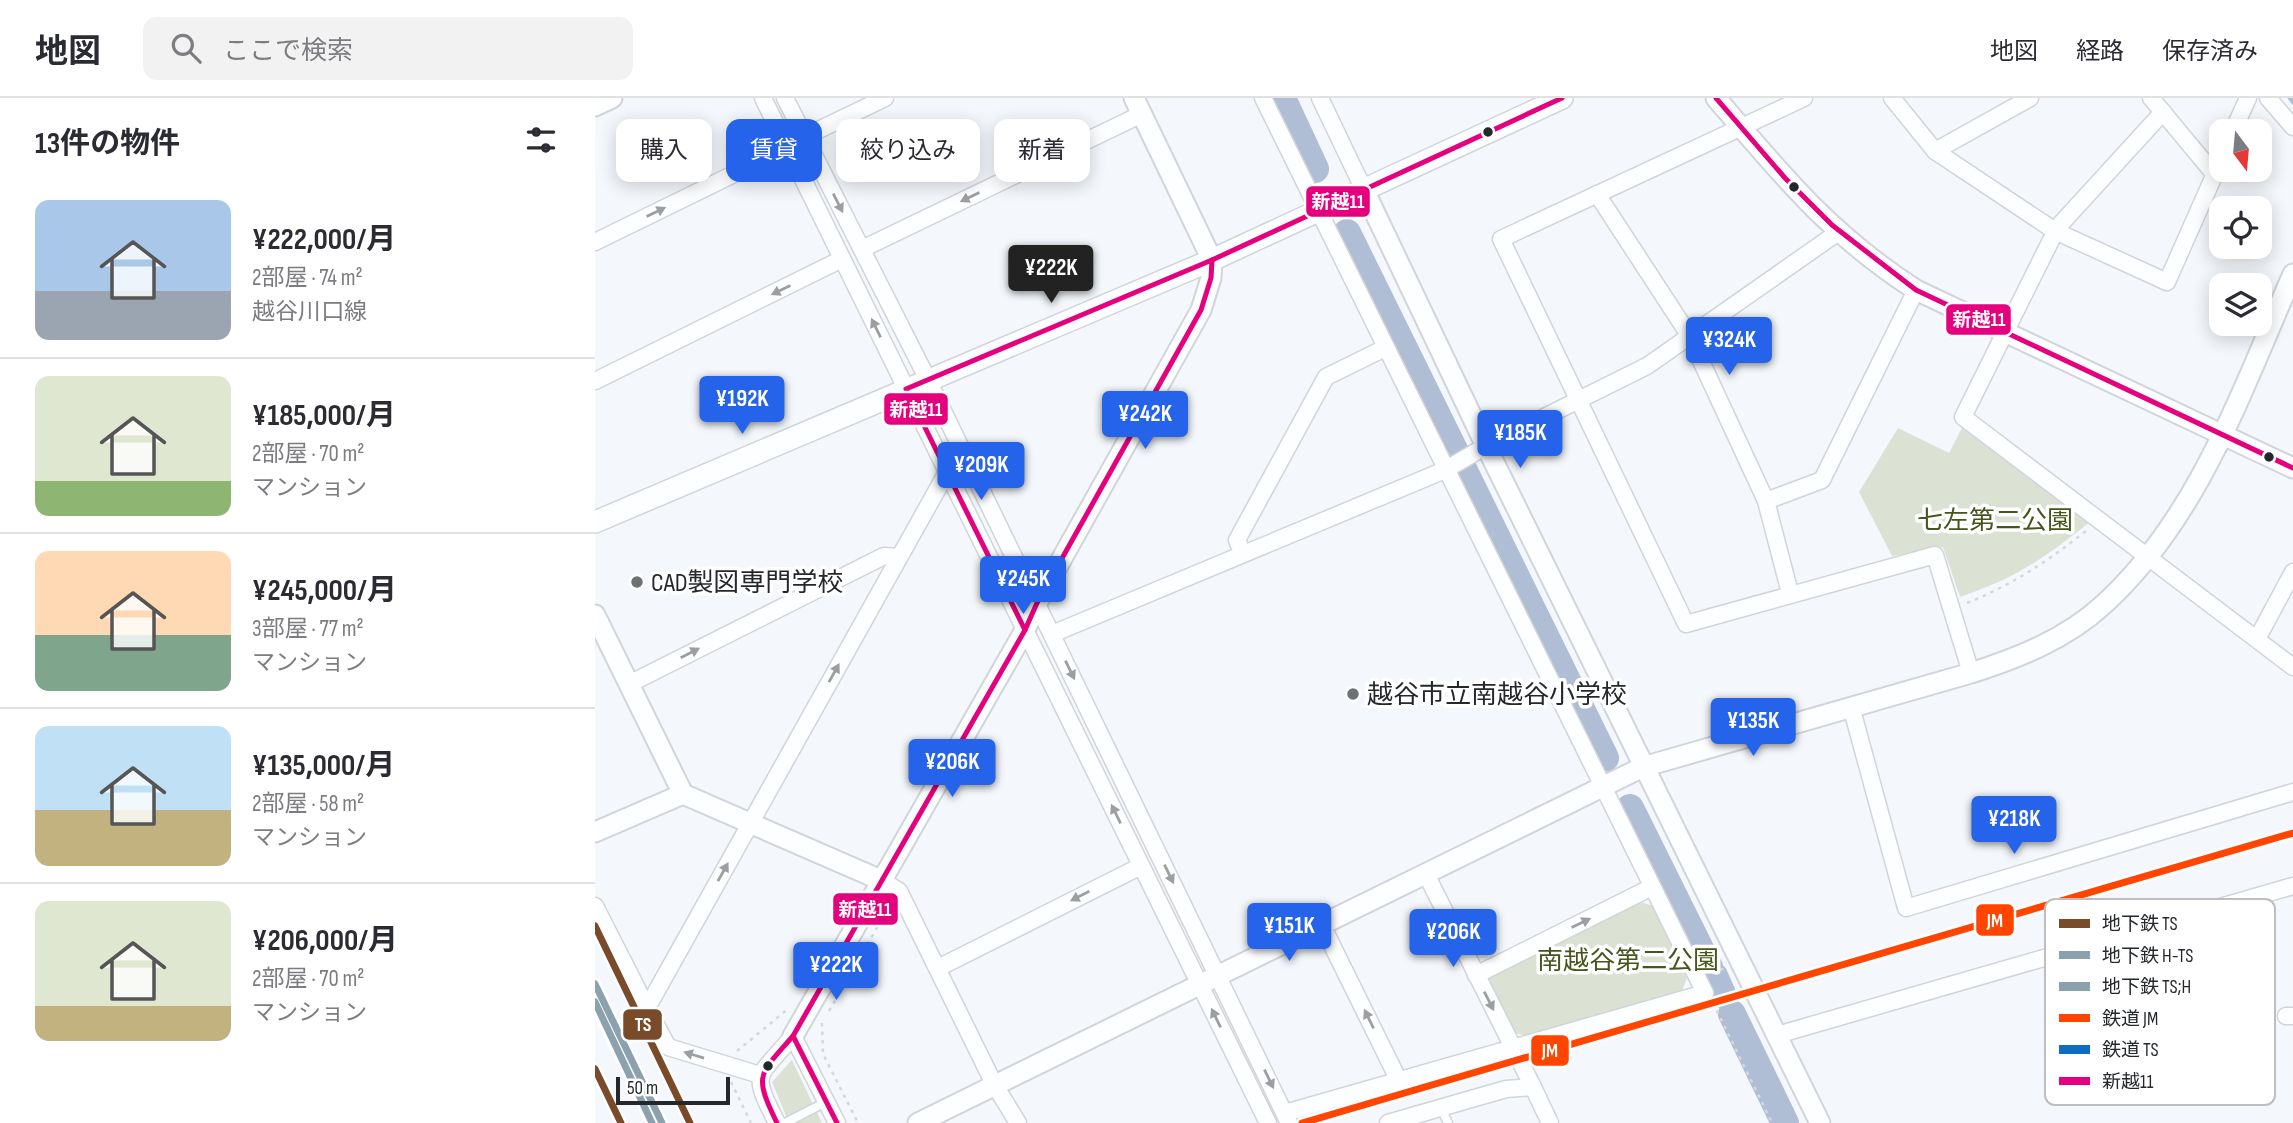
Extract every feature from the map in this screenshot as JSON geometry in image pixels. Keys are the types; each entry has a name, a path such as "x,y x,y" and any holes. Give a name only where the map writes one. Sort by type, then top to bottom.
{"main road":[{"path":"595,522 1212,260 1562,98"}],"street":[{"path":"595,106 612,98"},
{"path":"763,98 773,119"},
{"path":"785,98 795,119"},
{"path":"822,128 885,98"},
{"path":"804,182 1141,866 1209,979 1287,1118 1399,1080 1705,993 1263,98"},
{"path":"1320,98 1486,446 1820,1123"},
{"path":"1716,98 1837,233 1875,264 1916,290 2293,468"},
{"path":"1804,98 1501,239 1686,624 1790,593 1935,555 1971,673"},
{"path":"1892,98 1935,151 2055,231 2168,282 2211,182"},
{"path":"1935,151 2030,98"},
{"path":"2151,98 2209,158"},
{"path":"2238,119 2248,98"},
{"path":"2268,98 2293,127"},
{"path":"777,1123 759,1088 759,1075 793,1036 883,881 1201,310 1212,278 1212,260 1138,106 862,249"},
{"path":"2163,112 2055,231 1963,417 2293,667"},
{"path":"822,172 928,380 1052,634 1209,979 1262,1122"},
{"path":"595,242 726,178"},
{"path":"1597,194 1689,335 1766,501 1790,593"},
{"path":"1052,634 1445,470 1486,446 1647,366 1837,233"},
{"path":"595,382 842,259"},
{"path":"918,1123 1643,767 1852,710 2010,661 2044,645 2101,607 2149,558 2187,503 2222,433 2293,274"},
{"path":"1766,501 1822,480 1916,290"},
{"path":"1243,554 1237,540 1326,377 1385,348"},
{"path":"647,1008 946,474"},
{"path":"629,684 884,556 898,557"},
{"path":"2257,639 2292,575"},
{"path":"595,615 683,794 883,881 899,891 994,1084 1018,1123"},
{"path":"1852,710 1906,908 2293,792"},
{"path":"595,832 683,794"},
{"path":"939,968 1141,866"},
{"path":"1426,874 1550,1123"},
{"path":"2248,899 2293,886"},
{"path":"1476,975 1653,887"},
{"path":"595,906 669,1047 759,1075"},
{"path":"1322,925 1399,1080"},
{"path":"1777,1035 2045,958"},
{"path":"793,1036 837,1123"},
{"path":"1388,1123 1506,1089 1533,1087"}],"lane":[{"path":"785,1123 827,1102"},
{"path":"1441,1108 1448,1123"}],"path":[{"path":"1966,603 2004,589 2039,568 2089,528"},
{"path":"858,1123 823,1054 821,1024 890,905"},
{"path":"1705,993 1710,997 1772,1123"},
{"path":"731,1055 791,1006"},
{"path":"728,1075 750,1121 743,1122"}],"green space":[{"name":"七左第二公園","path":"1964,424 2090,522 2029,566 1960,597 1943,547 1892,556 1859,492 1898,428 1949,453"},
{"name":"南越谷第二公園","path":"1640,902 1653,906 1687,978 1682,991 1526,1036 1515,1033 1487,982 1490,975"},
{"path":"792,1060 822,1123 789,1123 772,1082"}],"waterway":[{"path":"1282,98 1315,169"},
{"path":"2290,98 2293,102"},
{"path":"1347,233 1455,452"},
{"path":"1463,469 1605,758"},
{"path":"1630,808 1709,967"},
{"path":"1714,976 1722,994"},
{"path":"1732,1014 1785,1123"}],"metro line":[{"name":"TS","path":"595,926 690,1123"},
{"name":"H-TS","path":"595,984 662,1123"},
{"name":"TS;H","path":"595,1002 652,1123"},
{"name":"TS","path":"595,1069 621,1123"}],"rail line":[{"name":"JM","path":"2067,899 2293,833"},
{"name":"JM","path":"1302,1123 2045,906"},
{"name":"TS","path":"595,1004 652,1123"}],"transit line":[{"name":"新越11","path":"1025,630 906,389 1212,260 1562,98"},
{"name":"新越11","path":"1716,98 1785,178 1832,225 1916,290 2293,468"},
{"name":"新越11","path":"777,1123 769,1107 763,1084 767,1068 793,1036 1025,630 1037,603 1201,310 1211,278 1212,260"},
{"name":"新越11","path":"793,1036 837,1123"}],"place":[{"name":"CAD製図専門学校","path":"637,582"},
{"name":"越谷市立南越谷小学校","path":"1353,694"}]}
